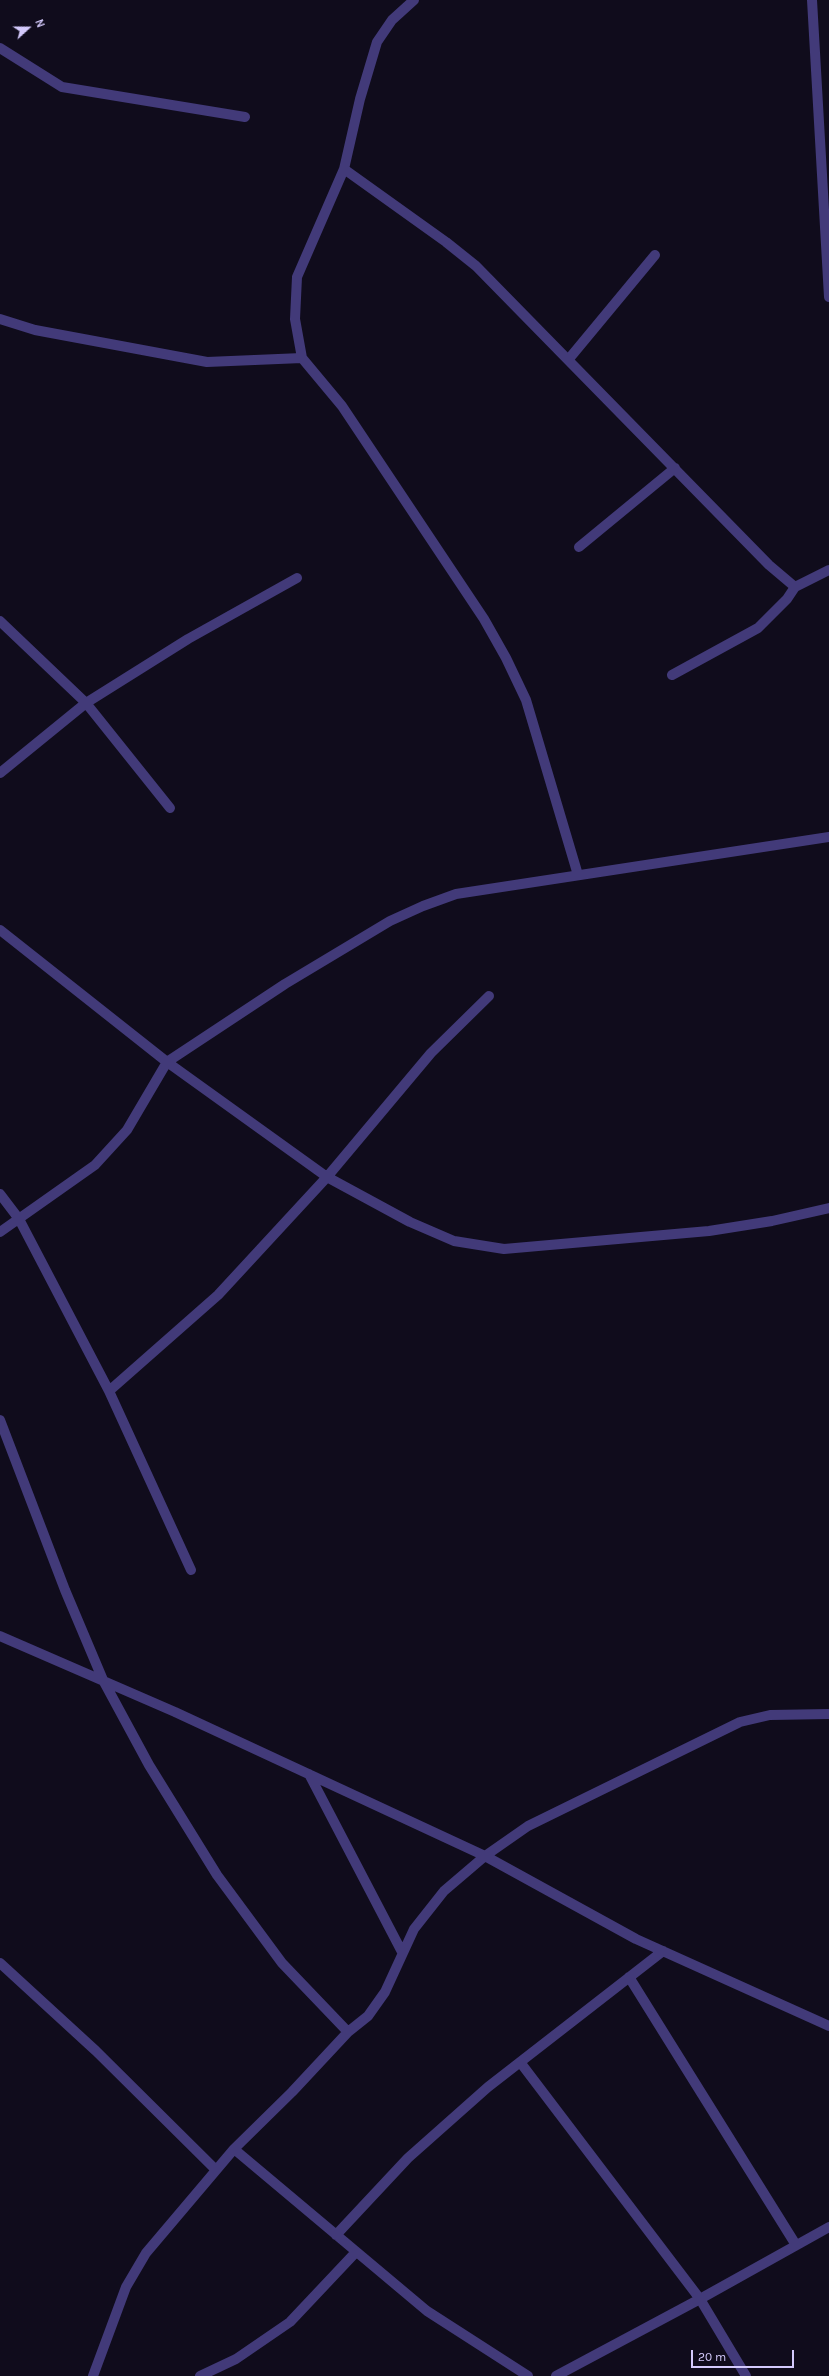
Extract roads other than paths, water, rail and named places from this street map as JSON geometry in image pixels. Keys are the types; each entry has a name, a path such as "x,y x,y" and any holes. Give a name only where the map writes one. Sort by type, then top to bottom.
{"street":[{"path":"414,0 392,20 377,42 360,99 344,169 297,277 295,319 302,358 342,406 484,619 506,658 526,700 578,875"},
{"path":"812,0 829,297"},
{"path":"0,48 62,87 246,117"},
{"path":"344,169 446,242 476,266 769,565 795,587"},
{"path":"568,360 655,255"},
{"path":"0,319 35,330 207,362 302,358"},
{"path":"579,547 675,468"},
{"path":"672,675 758,628 787,599 795,587 829,570"},
{"path":"0,773 86,703 188,639 297,578"},
{"path":"0,620 86,703 170,808"},
{"path":"0,1232 95,1165 127,1130 167,1062 285,984 390,921 423,906 456,894 829,836"},
{"path":"0,930 167,1062 327,1177 410,1222 454,1241 504,1249 709,1231 772,1221 829,1208"},
{"path":"109,1391 218,1295 327,1177 431,1053 489,996"},
{"path":"0,1194 19,1219 109,1391 191,1570"},
{"path":"0,1420 65,1590 103,1680 149,1765 217,1875 282,1963 348,2032"},
{"path":"0,1636 103,1680 484,1856 636,1939 829,2026"},
{"path":"93,2376 126,2287 146,2253 234,2149 292,2092 348,2032 368,2016 385,1992 402,1952 414,1929 444,1891 484,1856 528,1826 740,1722 770,1715 829,1714"},
{"path":"309,1774 402,1952"},
{"path":"336,2235 408,2158 488,2087 662,1951"},
{"path":"0,1963 96,2051 216,2170"},
{"path":"629,1977 796,2245"},
{"path":"520,2062 700,2299 746,2376"},
{"path":"234,2149 427,2311 528,2376"},
{"path":"556,2376 567,2373 829,2227"},
{"path":"200,2376 236,2359 290,2322 356,2252"}]}
